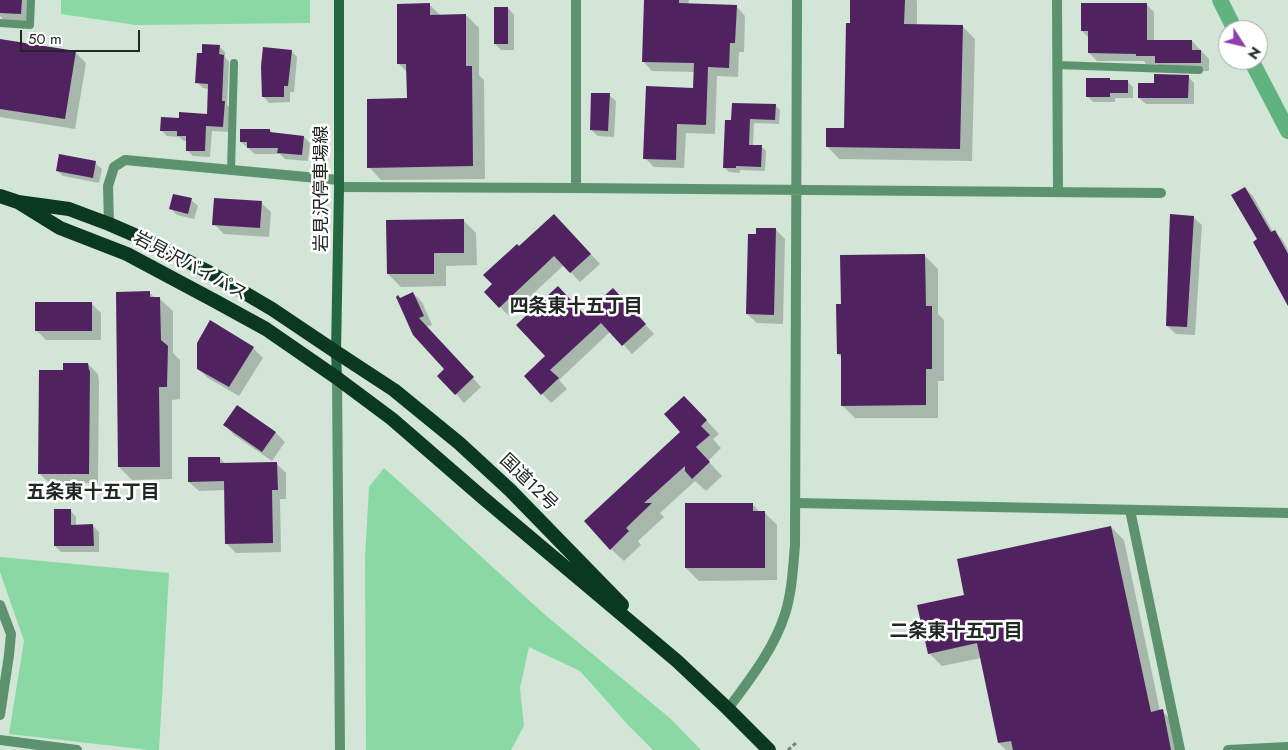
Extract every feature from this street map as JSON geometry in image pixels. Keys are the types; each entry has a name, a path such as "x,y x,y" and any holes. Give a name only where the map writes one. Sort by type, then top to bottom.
{"highway":[{"name":"岩見沢バイパス","path":"0,196 18,202 69,209 153,243 216,276 272,309 336,352"},
{"name":"岩見沢バイパス","path":"18,202 60,228 127,254 216,300 266,329 337,378"},
{"name":"国道12号","path":"336,352 394,390 481,463 510,490 677,661 769,750"},
{"name":"国道12号","path":"337,378 392,419 677,661"}],"main road":[{"name":"岩見沢停車場線","path":"337,378 339,0"}],"street":[{"path":"576,0 576,188"},
{"path":"728,709 773,644 785,614 792,585 796,545 797,0"},
{"path":"1057,0 1058,192"},
{"path":"109,224 108,186 114,167 125,160 339,183 576,188 1161,193"},
{"path":"337,378 340,750"},
{"path":"796,503 1288,513"},
{"path":"1130,510 1180,750"},
{"path":"0,605 9,655 0,715"},
{"path":"0,740 77,750"},
{"path":"1228,750 1288,747"}],"lane":[{"path":"0,23 30,25 31,0"},
{"path":"231,170 234,63"},
{"path":"1057,65 1199,70"}],"path":[{"path":"788,750 796,743"}],"green space":[{"path":"61,0 310,0 310,23 136,25 61,14"},
{"path":"384,468 544,614 671,719 701,750 653,750 580,671 529,647 520,688 524,726 511,750 366,750 365,558 369,487"},
{"path":"0,557 169,573 159,750 9,734 24,641 0,572"}],"building":[{"path":"0,0 22,0 21,14 0,13"},
{"path":"644,0 679,0 679,3 737,5 735,43 730,43 729,68 708,67 706,125 677,124 676,160 643,159 646,86 693,88 694,63 642,62"},
{"path":"850,0 905,0 904,24 963,25 960,149 826,147 826,128 844,128 846,23 850,23"},
{"path":"430,3 430,15 466,14 466,66 472,66 473,166 367,168 367,99 407,98 406,64 397,64 397,4"},
{"path":"1081,3 1147,3 1147,40 1192,40 1192,50 1201,50 1201,63 1155,63 1155,56 1088,53 1088,31 1081,31"},
{"path":"494,7 508,7 508,44 494,44"},
{"path":"0,39 76,51 65,119 0,109"},
{"path":"202,44 220,45 219,54 224,55 222,101 225,101 223,127 206,126 205,151 186,151 186,136 177,136 177,131 160,131 161,117 179,118 179,112 207,114 208,84 195,83 197,53 202,53"},
{"path":"263,47 292,50 288,86 284,86 284,97 262,97 261,66"},
{"path":"1154,74 1189,75 1188,98 1138,98 1138,83 1154,83"},
{"path":"1086,78 1128,80 1128,93 1110,93 1110,97 1086,97"},
{"path":"591,93 610,93 608,131 590,130"},
{"path":"732,103 776,104 775,120 750,119 749,145 762,145 761,167 736,166 736,168 723,168 725,120 731,120"},
{"path":"240,129 270,129 270,132 304,136 302,155 277,153 278,148 247,148 247,142 240,142"},
{"path":"59,154 96,161 93,178 56,171"},
{"path":"1245,187 1271,232 1275,230 1288,254 1288,306 1253,242 1257,239 1231,195"},
{"path":"173,194 192,198 188,214 169,209"},
{"path":"214,198 262,201 260,228 212,225"},
{"path":"554,214 591,254 570,273 554,256 499,308 484,292 492,284 483,275"},
{"path":"1170,214 1194,216 1187,327 1166,326"},
{"path":"464,219 464,253 434,253 434,274 387,274 386,220"},
{"path":"756,228 776,228 774,315 746,314 748,234 756,234"},
{"path":"925,254 926,306 932,306 932,369 926,369 926,405 841,406 841,354 837,354 836,304 841,304 840,255"},
{"path":"558,286 584,314 613,288 646,324 622,346 601,323 550,370 559,378 541,395 524,376 545,356 516,325"},
{"path":"150,291 150,297 160,297 161,340 168,346 167,387 159,387 160,467 118,467 116,292"},
{"path":"413,292 424,316 419,318 474,377 455,395 437,376 444,369 413,335 396,297 398,295 400,298"},
{"path":"35,302 92,302 92,331 35,331"},
{"path":"210,320 254,347 229,387 197,369 197,343"},
{"path":"63,363 88,363 90,371 89,474 38,474 39,370 63,370"},
{"path":"684,396 707,420 701,426 710,435 696,447 710,462 692,479 685,471 685,466 644,503 652,503 626,528 629,531 610,550 584,521 680,432 664,414"},
{"path":"237,405 276,432 262,452 223,425"},
{"path":"188,457 220,457 220,463 277,462 278,490 272,490 273,543 225,544 224,481 188,482"},
{"path":"685,503 753,503 753,511 765,511 765,568 685,568"},
{"path":"54,509 71,509 71,525 93,524 94,546 54,546"},
{"path":"1111,526 1151,712 1163,709 1171,750 1013,750 1011,741 998,743 977,643 928,654 917,605 964,595 957,559"}],"waterway":[{"path":"1220,0 1230,20"},
{"path":"1256,70 1288,131"}],"district":[{"name":"四条東十五丁目","path":"576,307"},
{"name":"五条東十五丁目","path":"93,493"},
{"name":"二条東十五丁目","path":"956,632"}]}
